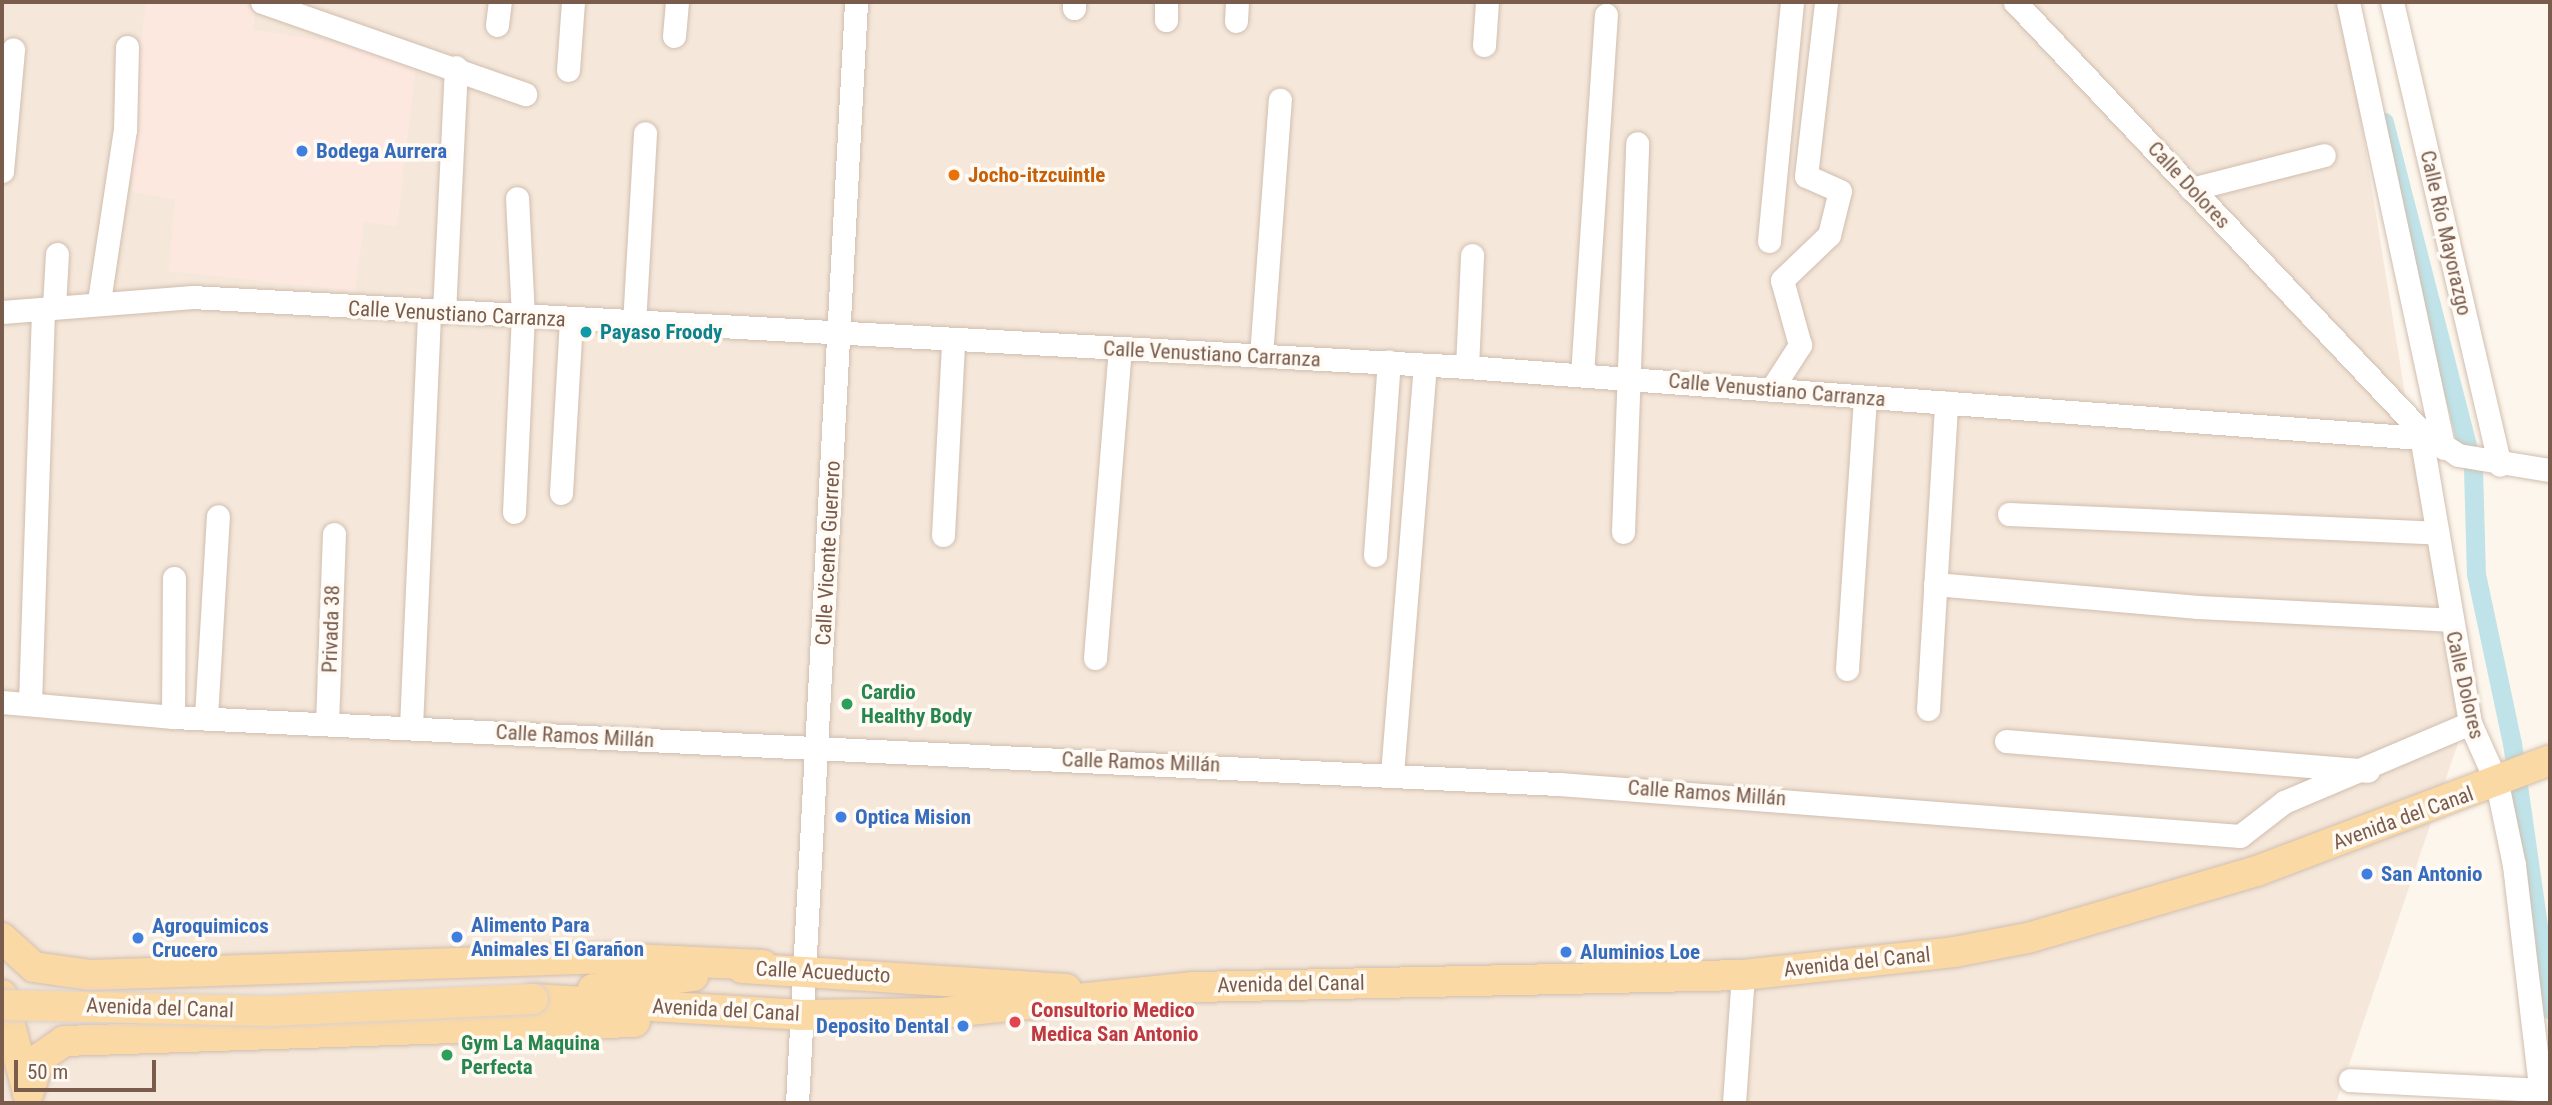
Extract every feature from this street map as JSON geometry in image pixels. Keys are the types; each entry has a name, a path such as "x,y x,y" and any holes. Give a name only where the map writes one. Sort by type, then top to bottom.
{"main road":[{"name":"Avenida del Canal","path":"2,1005 268,1012 537,999 758,1014 941,1013 1108,993 1743,975 2028,938 2257,871 2525,771"},
{"path":"2,939 34,967 90,975 610,958 763,965"},
{"name":"Calle Acueducto","path":"537,999 763,965 1108,993"},
{"path":"2,995 30,1099"},
{"path":"30,1099 40,1058 64,1041 758,1014"}],"street":[{"path":"262,2 456,67 525,94"},
{"path":"497,25 500,2"},
{"path":"568,70 573,2"},
{"path":"674,36 677,2"},
{"name":"Calle Vicente Guerrero","path":"797,1103 856,2"},
{"path":"1484,45 1487,2"},
{"path":"1769,241 1792,2"},
{"path":"1772,390 1800,345 1782,279 1829,235 1840,191 1805,176 1826,2"},
{"name":"Calle Dolores","path":"2015,2 2421,434 2451,452 2491,464 2550,470"},
{"name":"Calle Río Mayorazgo","path":"2348,2 2451,452"},
{"name":"Calle Río Mayorazgo","path":"2392,2 2491,464"},
{"path":"1582,375 1606,15"},
{"path":"99,301 125,130 127,47"},
{"path":"2,171 13,48"},
{"path":"411,727 437,313 456,67"},
{"path":"1261,356 1280,100"},
{"path":"634,324 645,133"},
{"path":"1623,531 1626,377 1637,143"},
{"path":"2191,189 2323,155"},
{"path":"514,512 523,316 517,198"},
{"path":"30,703 48,308 57,254"},
{"path":"1467,367 1472,256"},
{"name":"Calle Venustiano Carranza","path":"2,312 99,301 192,297 839,337 1390,362 1626,377 1865,399 2421,434"},
{"path":"561,493 571,320"},
{"path":"943,535 953,342"},
{"path":"1095,658 1120,350"},
{"path":"1375,555 1390,362"},
{"path":"1392,774 1425,365"},
{"path":"1846,669 1865,399"},
{"path":"1928,709 1946,403"},
{"name":"Calle Dolores","path":"2421,434 2470,723 2525,771 2527,936 2541,1096"},
{"path":"2009,514 2437,533"},
{"path":"206,717 218,516"},
{"name":"Privada 38","path":"327,724 334,534"},
{"path":"173,717 174,578"},
{"path":"1935,584 2185,606 2451,620"},
{"name":"Calle Ramos Millán","path":"2,702 173,717 411,727 817,750 1392,774 2241,835"},
{"path":"2257,871 2241,835 2284,802 2368,771 2470,723"},
{"path":"2006,741 2368,771"},
{"path":"1734,1103 1743,975"},
{"path":"2350,1080 2541,1096"}],"shaded area":[{"path":"2,2 2342,2 2460,737 2336,1103 2,1103"},
{"name":"Bodega Aurrera","path":"146,2 256,5 253,30 417,55 397,226 364,222 355,291 169,271 175,199 132,192 133,178 123,177"}],"waterway":[{"path":"2384,122 2473,468 2476,574 2512,743 2550,1009"}],"place":[{"name":"Bodega Aurrera","path":"302,151"},
{"name":"Jocho-itzcuintle","path":"954,175"},
{"name":"Payaso Froody","path":"586,332"},
{"name":"Cardio Healthy Body","path":"847,704"},
{"name":"Optica Mision","path":"841,817"},
{"name":"San Antonio","path":"2367,874"},
{"name":"Alimento Para Animales El Garañon","path":"457,937"},
{"name":"Agroquimicos Crucero","path":"138,938"},
{"name":"Aluminios Loe","path":"1566,952"},
{"name":"Consultorio Medico Medica San Antonio","path":"1015,1022"},
{"name":"Deposito Dental","path":"963,1026"},
{"name":"Gym La Maquina Perfecta","path":"447,1055"}]}
